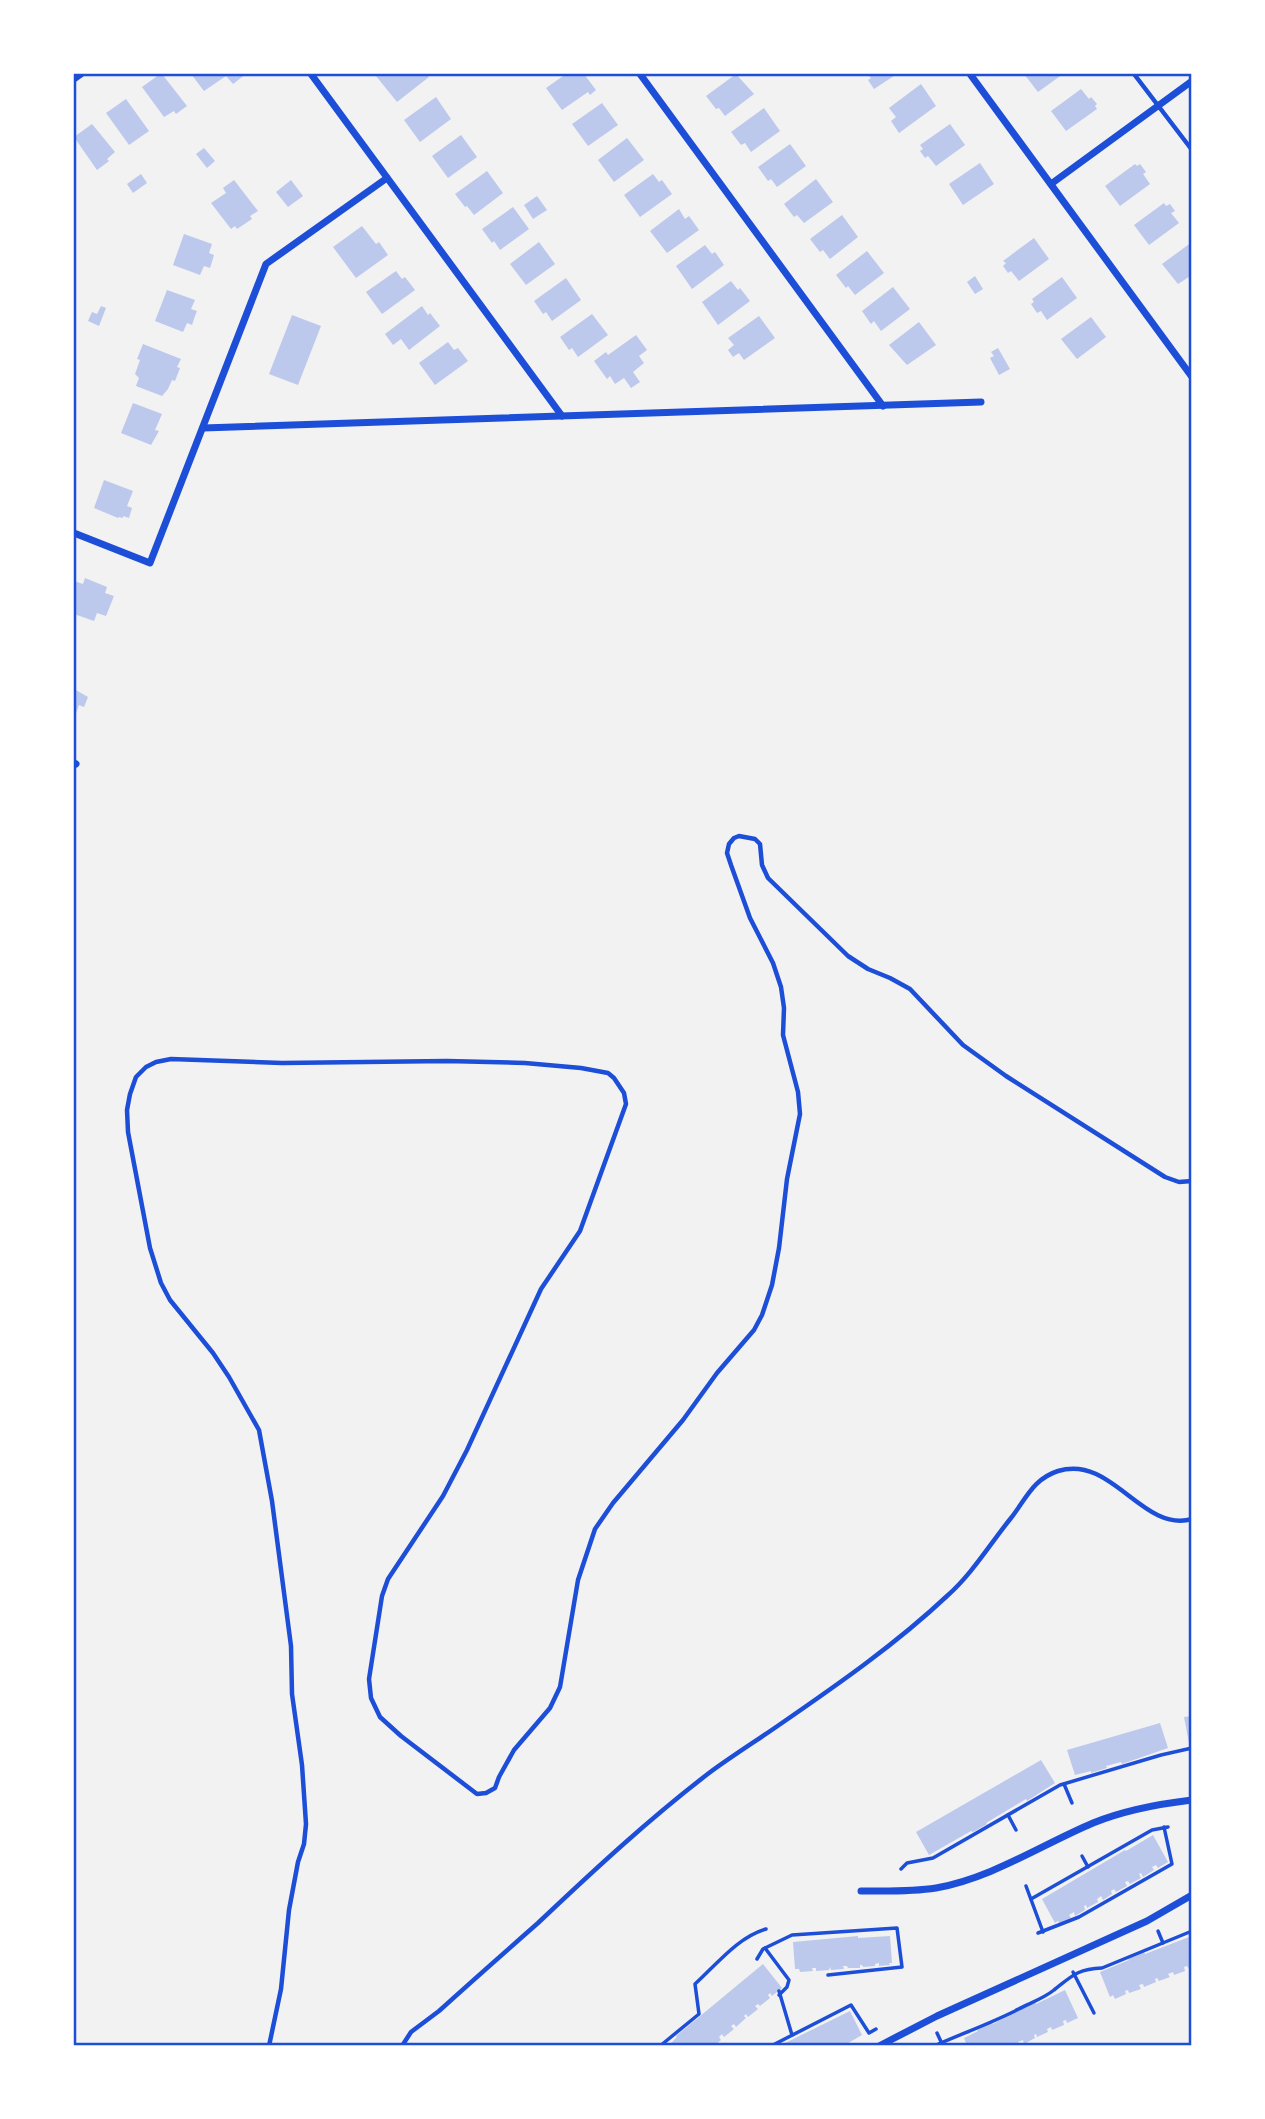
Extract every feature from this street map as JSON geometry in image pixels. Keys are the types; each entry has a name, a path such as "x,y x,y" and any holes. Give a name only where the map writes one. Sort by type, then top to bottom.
{"street":[{"path":"74,79 81,74"},
{"path":"311,74 562,416"},
{"path":"640,74 883,405"},
{"path":"970,74 1192,377"},
{"path":"1051,184 1192,81"},
{"path":"74,533 150,563 266,264 387,178"},
{"path":"203,428 981,402"},
{"path":"861,1891 936,1888 997,1868 1105,1819 1138,1808 1192,1800"},
{"path":"879,2046 937,2016 1147,1921 1192,1895"}],"lane":[{"path":"1134,74 1192,150"},
{"path":"269,2046 281,1989 289,1910 306,1824 302,1765 292,1694 291,1646 272,1501 259,1430 224,1369 170,1300 161,1283 150,1248 130,1144 127,1110 136,1077 146,1067 171,1059 282,1063 525,1063 608,1073 620,1084 626,1104 580,1231 541,1289 467,1451 443,1496 388,1579 382,1596 369,1679 371,1698 380,1717 477,1794 495,1788 514,1750 550,1708 560,1687 578,1580 595,1530 613,1503 754,1330 772,1285 786,1179 800,1114 798,1092 783,1034 784,1008 781,987 774,963 750,918 727,853 734,838 740,836 755,839 760,844 762,865 768,878 790,900 848,956 910,989 963,1045 1006,1076 1165,1177 1179,1182 1192,1181"},
{"path":"402,2046 411,2032 439,2011 608,1856 664,1809 710,1772 830,1690 949,1595 971,1570 1036,1482 1060,1470 1075,1468 1089,1471 1165,1518 1184,1521 1192,1519"}],"path":[{"path":"901,1869 907,1863 933,1858 1064,1784 1192,1748"},
{"path":"1064,1784 1072,1803"},
{"path":"1007,1815 1016,1830"},
{"path":"1026,1886 1041,1932 1079,1917 1172,1864 1166,1827 1152,1830 1031,1899"},
{"path":"1082,1856 1088,1867"},
{"path":"757,1959 765,1948 792,1935 897,1927 902,1967 828,1975"},
{"path":"660,2046 699,2014 695,1984 741,1942 753,1933 766,1929"},
{"path":"1158,1931 1163,1943"},
{"path":"934,2046 1054,1991 1073,1972 1102,1968 1192,1931"},
{"path":"765,1948 789,1980 787,1987 779,1993 792,2035"},
{"path":"1073,1972 1094,2013"},
{"path":"771,2046 851,2006 869,2033 876,2029"},
{"path":"937,2033 942,2044"}],"building":[{"path":"160,74 187,106 176,114 174,111 164,117 142,87"},
{"path":"191,74 246,74 233,84 226,76 204,91"},
{"path":"426,74 429,77 397,102 376,76"},
{"path":"566,74 584,74 596,90 590,95 588,92 562,110 546,88"},
{"path":"736,74 754,94 725,116 706,96"},
{"path":"867,74 897,74 874,89"},
{"path":"1024,74 1063,74 1038,92"},
{"path":"921,84 936,106 899,133 891,121 896,117 889,108"},
{"path":"1081,89 1097,104 1097,109 1066,131 1051,111"},
{"path":"436,97 451,119 420,142 404,120"},
{"path":"126,99 149,131 129,145 106,113"},
{"path":"602,103 618,125 588,146 572,124"},
{"path":"764,108 780,131 751,152 745,143 741,145 731,132"},
{"path":"92,124 115,152 107,159 109,161 97,170 74,137"},
{"path":"950,124 965,145 936,166 928,156 925,158 920,151 923,149 920,145"},
{"path":"461,135 477,157 448,178 432,156"},
{"path":"627,138 644,160 614,182 598,160"},
{"path":"790,144 806,166 777,187 771,179 768,181 758,167"},
{"path":"204,148 215,161 207,168 196,154"},
{"path":"980,163 994,184 963,205 949,184"},
{"path":"1135,164 1140,164 1146,172 1143,174 1150,184 1120,206 1105,186"},
{"path":"487,171 503,193 474,215 455,194"},
{"path":"141,174 147,183 133,193 127,184"},
{"path":"653,174 659,182 662,180 672,194 640,217 624,195"},
{"path":"816,179 833,202 804,223 797,215 794,217 784,204"},
{"path":"234,180 258,211 250,216 252,219 237,229 235,226 231,229 211,203 226,193 223,188"},
{"path":"291,180 303,196 288,207 276,192"},
{"path":"537,196 547,210 533,219 524,205"},
{"path":"1164,203 1166,206 1170,204 1175,211 1171,213 1179,223 1149,245 1134,225"},
{"path":"513,207 529,229 500,250 482,229"},
{"path":"679,209 685,219 689,216 699,230 667,253 650,231"},
{"path":"842,215 858,237 830,259 823,250 820,252 810,239"},
{"path":"362,226 388,255 356,278 333,247"},
{"path":"184,234 212,244 209,253 214,255 210,268 204,266 200,275 173,265"},
{"path":"1034,238 1049,259 1019,281 1011,271 1008,273 1003,261"},
{"path":"539,242 555,264 526,285 510,264"},
{"path":"1192,242 1192,275 1178,284 1162,264"},
{"path":"705,245 712,254 715,252 724,265 692,289 676,266"},
{"path":"867,251 884,273 855,295 836,275"},
{"path":"396,271 402,279 405,277 415,290 382,314 366,292"},
{"path":"975,276 983,289 975,294 967,282"},
{"path":"1062,277 1077,298 1047,320 1041,311 1037,313 1031,304 1034,302 1032,299"},
{"path":"566,278 581,300 552,321 534,301"},
{"path":"731,281 750,301 718,325 702,302"},
{"path":"893,287 910,309 881,331 874,321 871,324 862,311"},
{"path":"167,290 195,300 191,309 197,311 192,325 187,323 183,332 155,321"},
{"path":"101,306 106,308 99,326 88,321 92,312 97,314"},
{"path":"422,306 440,326 409,350 401,339 393,345 385,334"},
{"path":"592,314 608,335 578,357 560,337"},
{"path":"292,315 321,326 298,385 269,374"},
{"path":"759,316 775,338 744,360 739,353 733,357 728,350 734,345 728,338"},
{"path":"1091,317 1106,337 1077,359 1061,339"},
{"path":"919,322 936,345 907,365 889,345"},
{"path":"636,335 647,350 639,356 644,363 633,372 640,382 631,388 624,378 615,384 610,376 607,379 594,361 606,352 608,355"},
{"path":"448,342 454,350 458,348 468,361 435,385 419,363"},
{"path":"143,344 181,359 175,381 172,380 162,396 136,386 139,378 135,374 140,360 137,359"},
{"path":"998,348 1010,369 999,375 990,358 994,356 991,352"},
{"path":"133,403 162,414 155,430 159,431 151,445 121,433"},
{"path":"104,480 133,491 127,506 132,508 129,518 118,518 94,508"},
{"path":"85,578 107,587 105,593 114,596 106,616 97,613 94,621 74,614 74,581 83,584"},
{"path":"74,689 88,697 84,707 79,705 74,719"},
{"path":"1192,1716 1192,1743 1189,1743 1184,1717"},
{"path":"1160,1723 1168,1748 1091,1773 1075,1775 1067,1750"},
{"path":"1041,1760 1055,1783 929,1855 916,1832"},
{"path":"1153,1835 1168,1862 1158,1868 1156,1865 1152,1867 1154,1870 1143,1877 1139,1874 1141,1878 1130,1884 1125,1882 1127,1886 1116,1892 1114,1889 1112,1894 1103,1900 1101,1896 1097,1899 1098,1902 1087,1908 1084,1906 1085,1910 1075,1916 1074,1912 1069,1915 1071,1918 1060,1924 1058,1921 1055,1923 1042,1899"},
{"path":"1192,1934 1192,1968 1184,1967 1185,1971 1168,1974 1170,1977 1159,1981 1157,1978 1156,1982 1144,1987 1143,1984 1139,1985 1141,1989 1129,1993 1128,1990 1125,1991 1126,1994 1115,1999 1113,1995 1110,1997 1100,1972"},
{"path":"890,1936 892,1963 863,1967 860,1965 860,1968 843,1966 844,1969 831,1970 830,1967 829,1970 816,1971 816,1968 812,1968 813,1971 800,1972 795,1969 793,1942"},
{"path":"763,1964 782,1988 772,1996 770,1993 770,1998 760,2006 755,2006 758,2009 748,2017 746,2014 746,2018 736,2027 734,2024 731,2026 734,2029 724,2037 722,2034 719,2037 721,2040 714,2046 668,2046 676,2036"},
{"path":"1065,1990 1078,2018 1067,2023 1066,2020 1063,2021 1064,2025 1052,2030 1051,2027 1047,2029 1048,2032 1037,2037 1036,2034 1035,2038 1024,2044 1023,2040 1018,2042 1019,2046 967,2046 964,2038 977,2030"},
{"path":"850,2011 862,2035 843,2046 779,2046"}]}
